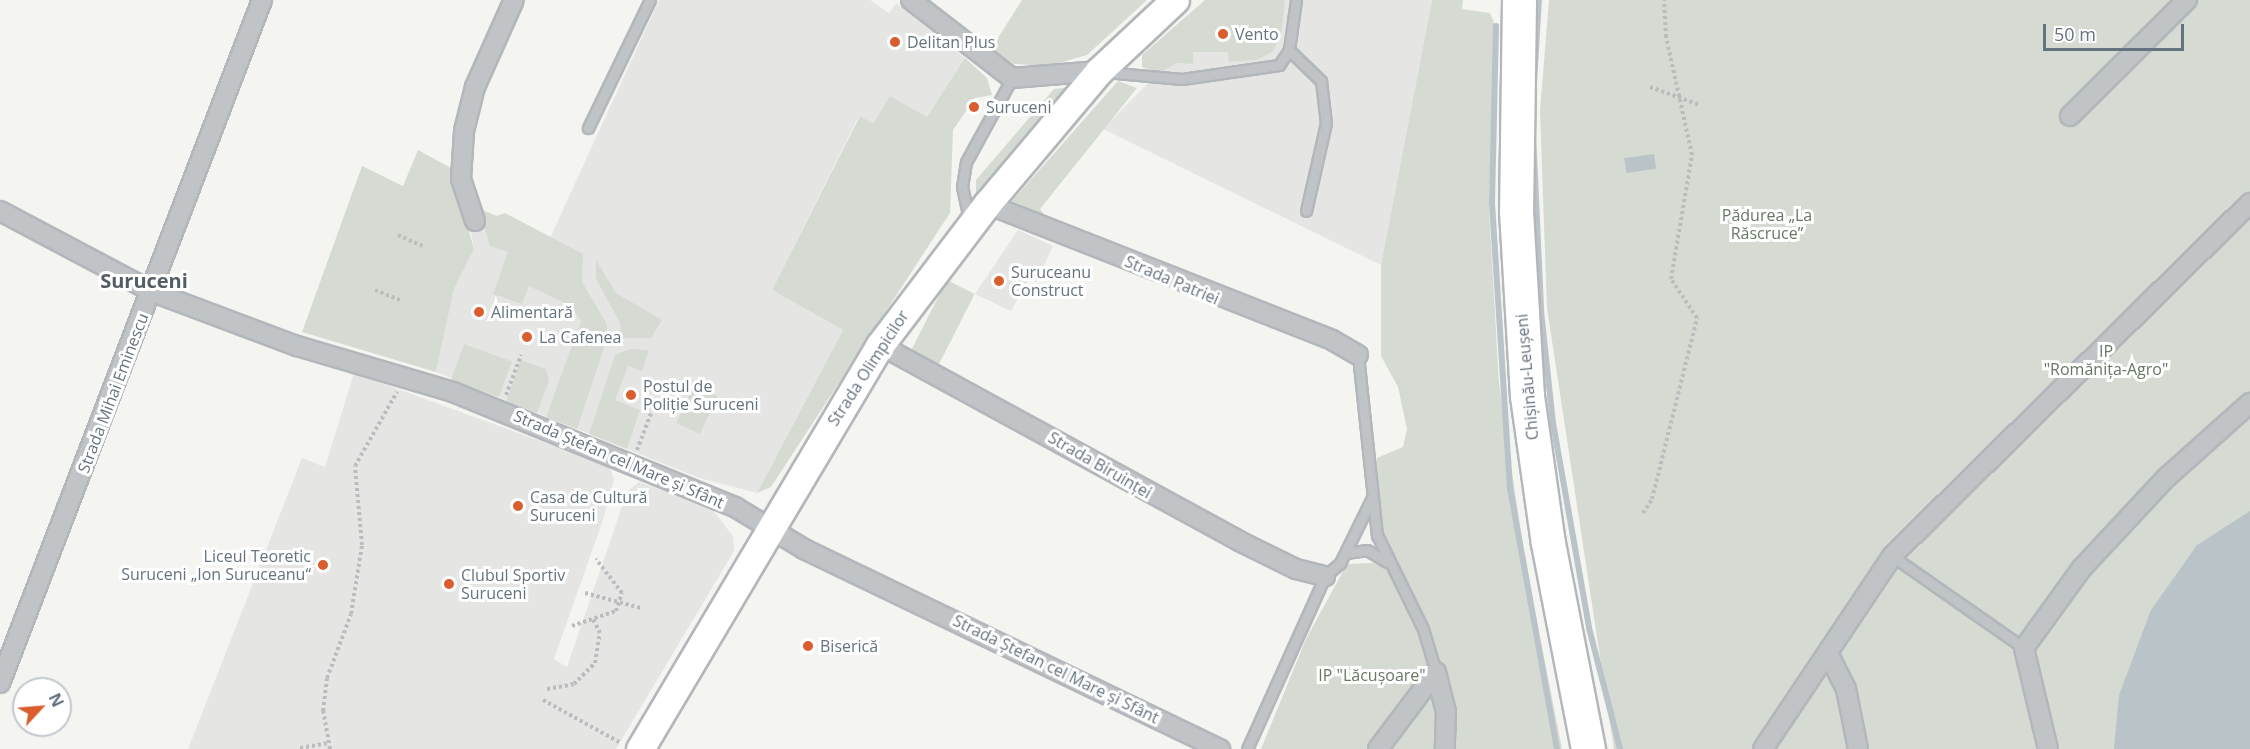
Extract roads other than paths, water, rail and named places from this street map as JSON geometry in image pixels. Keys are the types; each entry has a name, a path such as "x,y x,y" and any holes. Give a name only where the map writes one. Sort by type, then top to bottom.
{"highway":[{"name":"Chișinău-Leușeni","path":"1519,0 1516,211 1527,396 1548,543 1588,749"}],"main road":[{"name":"Strada Olimpicilor","path":"640,749 769,526 880,345 987,204 1099,71 1175,0"}],"street":[{"name":"Strada Mihai Eminescu","path":"0,683 153,292 262,0"},
{"path":"475,221 461,179 461,148 475,87 514,0"},
{"path":"911,0 1012,78 1099,71"},
{"path":"2070,116 2187,0"},
{"path":"1763,749 1892,555 2250,203"},
{"name":"Strada Patriei","path":"987,204 1332,340 1358,355"},
{"name":"Strada Ștefan cel Mare și Sfânt","path":"0,211 153,292 500,410 632,462 769,526 804,549 1220,749"},
{"name":"Strada Biruinței","path":"880,345 1239,541 1296,569 1325,576"},
{"path":"2048,749 2024,648 2082,568 2166,478 2250,403"},
{"path":"1828,653 1846,689 1858,749"},
{"path":"1378,749 1436,672"},
{"path":"1436,672 1446,712 1445,749"}],"lane":[{"path":"588,128 650,0"},
{"path":"1099,71 1182,80 1257,72 1279,65 1289,50 1296,0"},
{"path":"1289,50 1321,81 1326,123 1306,211"},
{"path":"970,226 962,187 966,162 1012,78"},
{"path":"1358,355 1377,535 1387,562 1422,629 1436,672"},
{"path":"1247,749 1325,576 1346,553 1373,496"},
{"path":"1346,553 1367,550 1387,562"},
{"path":"1892,555 2024,648"}],"waterway":[{"path":"1534,83 1539,0"},
{"path":"1496,26 1492,203 1510,488 1557,749"},
{"path":"1533,132 1541,311 1553,423 1589,628 1620,749"}],"place":[{"name":"Vento","path":"1223,34"},
{"name":"Delitan Plus","path":"895,42"},
{"name":"Suruceni","path":"974,107"},
{"name":"Suruceanu Construct","path":"999,281"},
{"name":"Alimentară","path":"479,312"},
{"name":"La Cafenea","path":"527,337"},
{"name":"Postul de Poliție Suruceni","path":"631,395"},
{"name":"Casa de Cultură Suruceni","path":"518,506"},
{"name":"Liceul Teoretic Suruceni „Ion Suruceanu“","path":"323,565"},
{"name":"Clubul Sportiv Suruceni","path":"449,584"},
{"name":"Biserică","path":"808,646"}],"district":[{"name":"Suruceni","path":"144,280"}],"park label":[{"name":"Pădurea „La Răscruce”","path":"1767,224"},
{"name":"IP \"Romănița-Agro\"","path":"2106,360"},
{"name":"IP \"Lăcușoare\"","path":"1372,675"}]}
